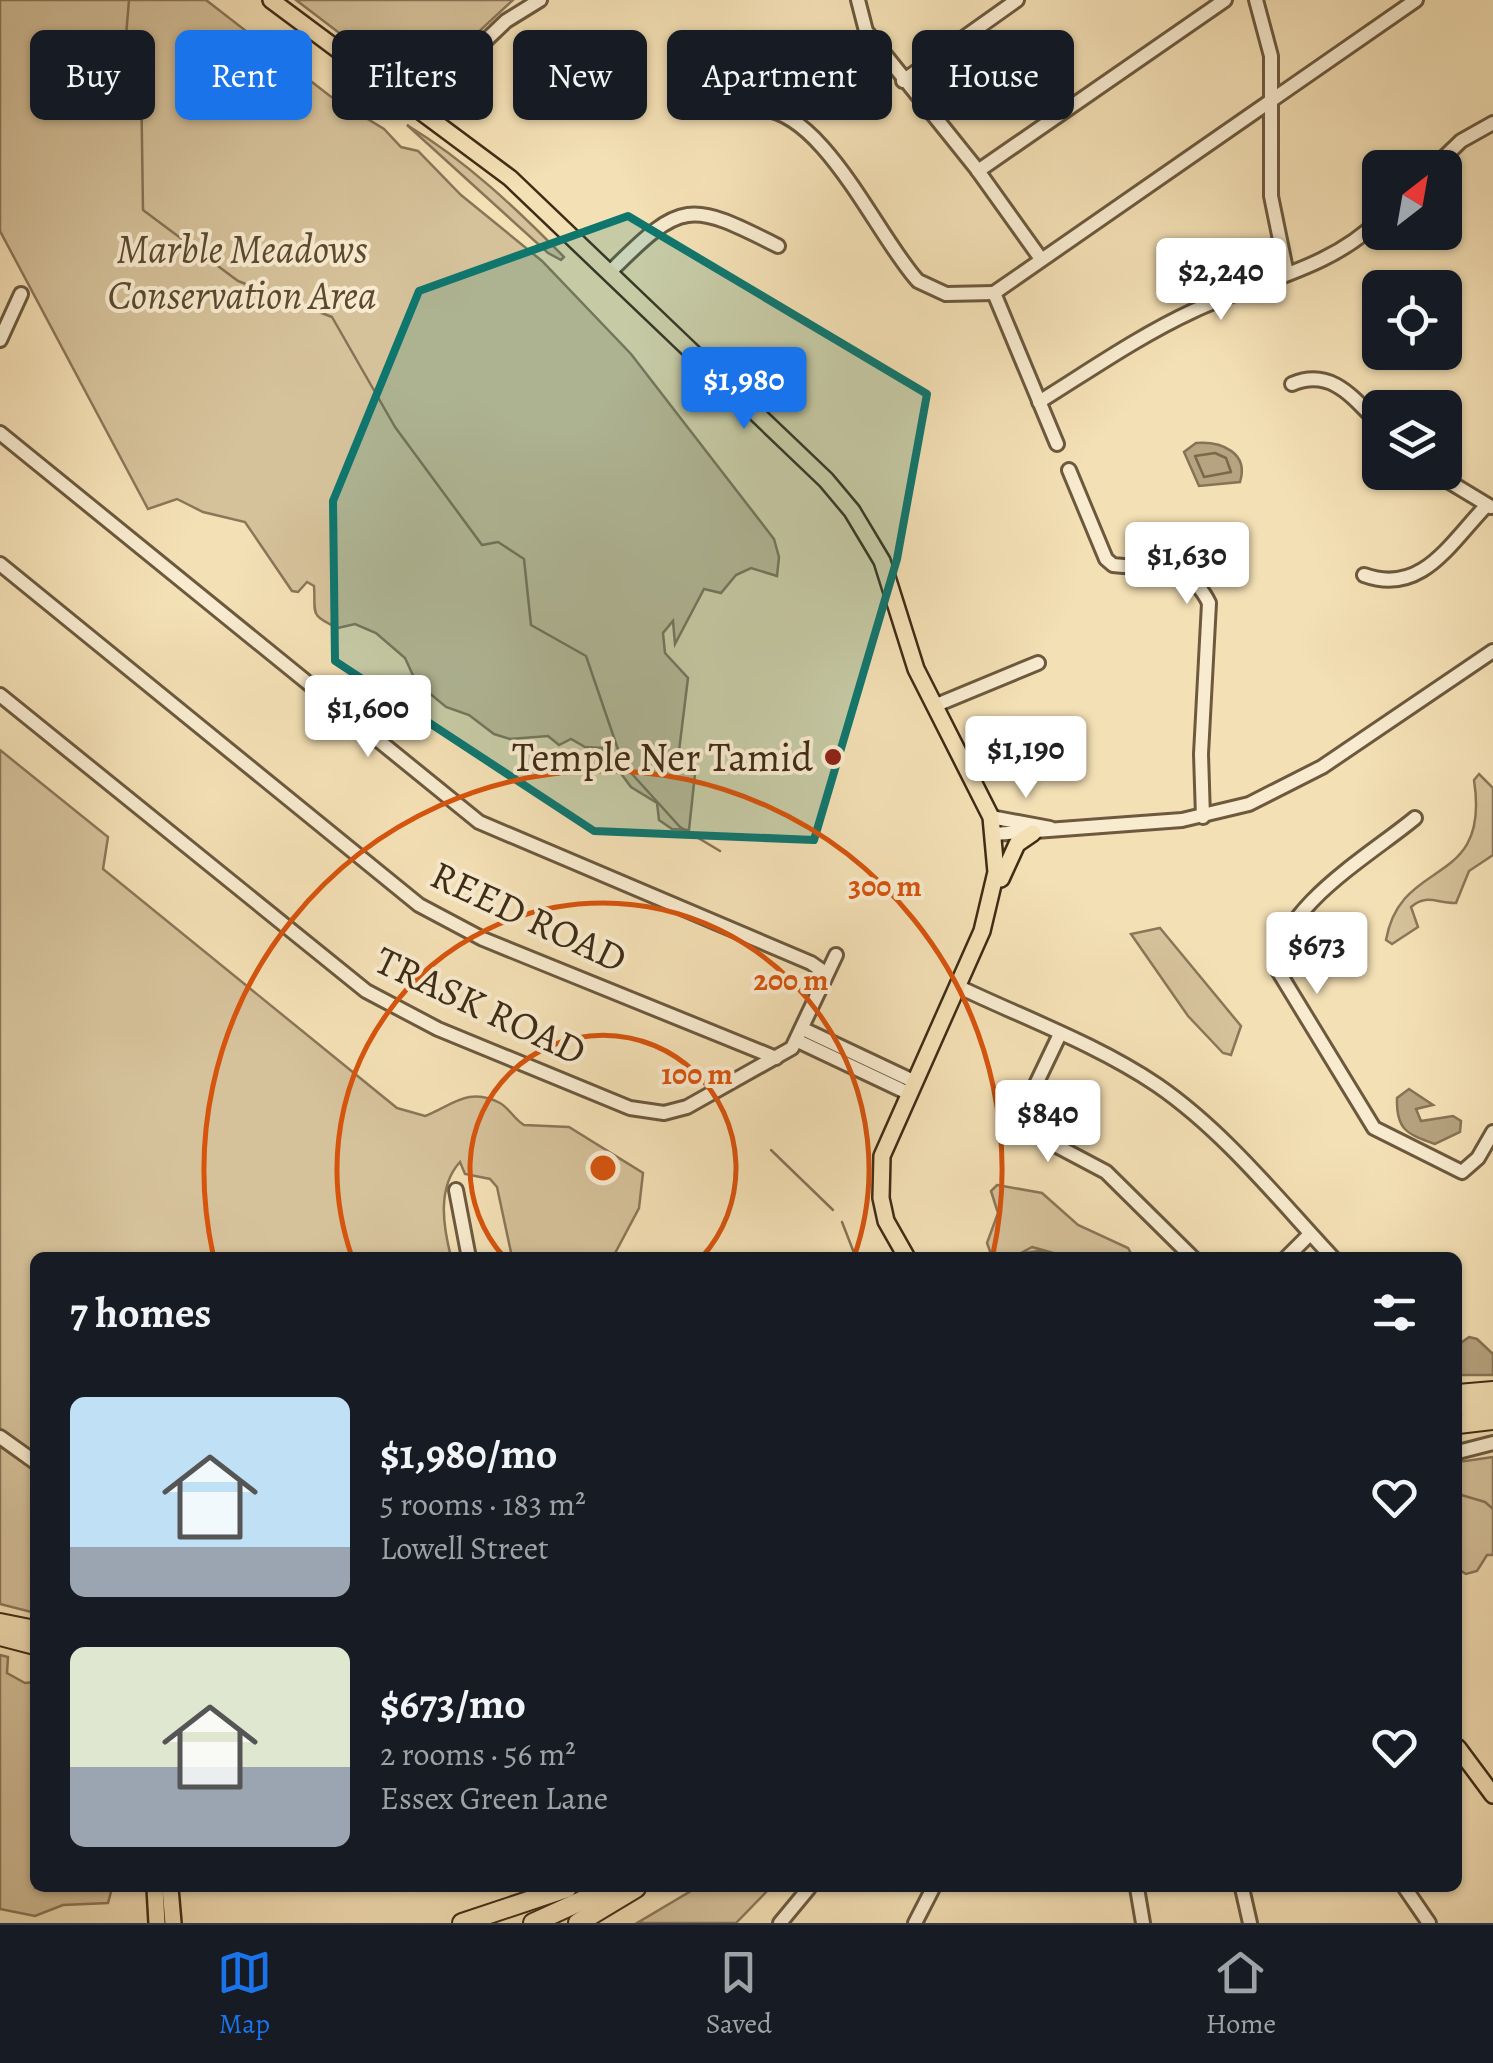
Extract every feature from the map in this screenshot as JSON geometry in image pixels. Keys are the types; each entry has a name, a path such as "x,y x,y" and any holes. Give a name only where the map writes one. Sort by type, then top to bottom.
{"highway":[{"path":"1462,1391 1493,1390"},
{"path":"1462,1406 1493,1404"},
{"path":"1462,1424 1493,1420"},
{"path":"0,1623 30,1629"},
{"path":"0,1636 30,1644"},
{"path":"462,1923 556,1892"},
{"path":"533,1923 601,1892"},
{"path":"578,1923 629,1892"}],"main road":[{"path":"271,0 332,45"},
{"path":"433,120 510,178 610,271 810,464 852,511 889,578 916,670 991,817 993,896"},
{"path":"904,1252 886,1221 879,1188 886,1142 1012,852 1033,833"},
{"path":"1462,1753 1493,1795"},
{"path":"155,1892 157,1923"},
{"path":"170,1892 173,1923"}],"street":[{"path":"493,33 540,0"},
{"path":"858,0 866,31 1041,259"},
{"path":"903,81 1018,0"},
{"path":"978,172 1225,0"},
{"path":"1256,0 1271,56 1272,196 1287,274"},
{"path":"791,120 805,131 918,280 946,294 994,293 1414,0"},
{"path":"1452,150 1493,123"},
{"path":"610,271 659,225 692,213 721,218 778,246"},
{"path":"1039,402 1192,311 1287,274 1362,237"},
{"path":"994,293 1058,444"},
{"path":"0,340 21,294"},
{"path":"1292,384 1313,377 1330,380 1362,409"},
{"path":"0,433 479,822 514,841 811,962 821,970 823,982"},
{"path":"1069,470 1106,558 1113,565 1179,570 1200,584 1209,604 1200,754 1203,817"},
{"path":"1364,575 1396,583 1414,577 1490,507 1462,490"},
{"name":"REED ROAD","path":"0,564 418,905 483,939 776,1058"},
{"path":"994,834 1203,817 1249,804 1304,778 1493,651"},
{"path":"934,706 1038,663"},
{"name":"TRASK ROAD","path":"0,695 339,972 424,1022 642,1112 664,1113 686,1107 776,1058 800,1035 836,955"},
{"path":"991,817 1052,828"},
{"path":"1415,818 1295,917 1280,941 1276,969 1374,1128 1388,1140 1462,1172 1478,1158 1493,1132"},
{"path":"957,986 1128,1067 1175,1098 1327,1252"},
{"path":"1060,1034 1028,1101 1028,1126 1119,1183 1188,1252"},
{"path":"800,1035 911,1087"},
{"path":"456,1190 468,1252"},
{"path":"1292,1252 1310,1234"},
{"path":"0,1437 30,1458"},
{"path":"1462,1451 1493,1443"},
{"path":"787,1920 806,1892"},
{"path":"916,1923 931,1892"},
{"path":"1138,1892 1143,1923"},
{"path":"1243,1892 1250,1923"},
{"path":"1408,1892 1429,1923"}],"highlighted area":[{"path":"628,216 927,394 897,559 814,840 594,831 335,661 333,501 419,291"}],"green space":[{"name":"Marble Meadows Conservation Area","path":"0,0 206,0 245,30 175,30 175,120 312,120 312,82 332,97 332,120 369,120 401,147 418,151 461,195 542,261 631,354 774,539 779,557 777,576 751,568 736,575 721,593 704,589 675,644 673,621 663,633 665,653 688,678 679,751 695,774 689,830 672,829 659,820 657,803 631,787 602,748 585,747 571,739 559,745 548,736 510,739 494,734 469,715 446,707 416,682 405,658 376,633 355,624 338,628 322,620 315,608 314,586 307,582 298,592 292,591 245,522 203,512 177,499 148,509 0,231"},
{"path":"296,0 513,0 481,30 335,30"},
{"path":"407,125 490,186 564,257 561,260 548,253"},
{"path":"0,750 108,837 103,869 397,1108 425,1116 461,1099 489,1098 503,1105 524,1125 569,1127 643,1173 639,1208 616,1252 511,1252 497,1187 490,1179 465,1174 460,1162 445,1195 444,1220 450,1252 30,1252 30,1612 0,1604"},
{"path":"1479,774 1493,788 1493,855 1469,871 1456,903 1428,900 1411,907 1418,927 1392,944 1386,940 1395,913 1408,895 1458,857 1470,839 1476,815 1474,780"},
{"path":"1160,928 1241,1026 1231,1055 1223,1053 1188,1016 1131,934"},
{"path":"997,1185 1042,1193 1078,1225 1130,1252 990,1252 987,1243 998,1213 991,1191"},
{"path":"1493,1457 1493,1555 1487,1555 1477,1571 1466,1574 1462,1572 1462,1461"},
{"path":"0,1655 8,1657 7,1673 30,1682 30,1892 111,1892 108,1903 63,1905 35,1916 0,1909"},
{"path":"689,1892 766,1892 736,1923 637,1923"}],"water":[{"path":"1196,443 1215,444 1237,456 1241,463 1240,482 1199,486 1184,452"},
{"path":"1409,1089 1433,1105 1416,1109 1421,1121 1453,1116 1461,1121 1460,1132 1435,1144 1405,1129 1397,1098"},
{"path":"1469,1337 1477,1339 1493,1354 1493,1375 1462,1375 1462,1342"}],"waterway":[{"path":"129,0 124,60 141,74 143,210 238,281 332,317 395,427 482,545 498,542 524,559 531,625 586,656 623,764 680,827 720,851"},
{"path":"771,1150 833,1210"},
{"path":"842,1222 854,1252"},
{"path":"1023,1252 1032,1247 1050,1252"},
{"path":"1462,1495 1485,1502 1493,1509"}],"place":[{"name":"Temple Ner Tamid","path":"833,757"}]}
